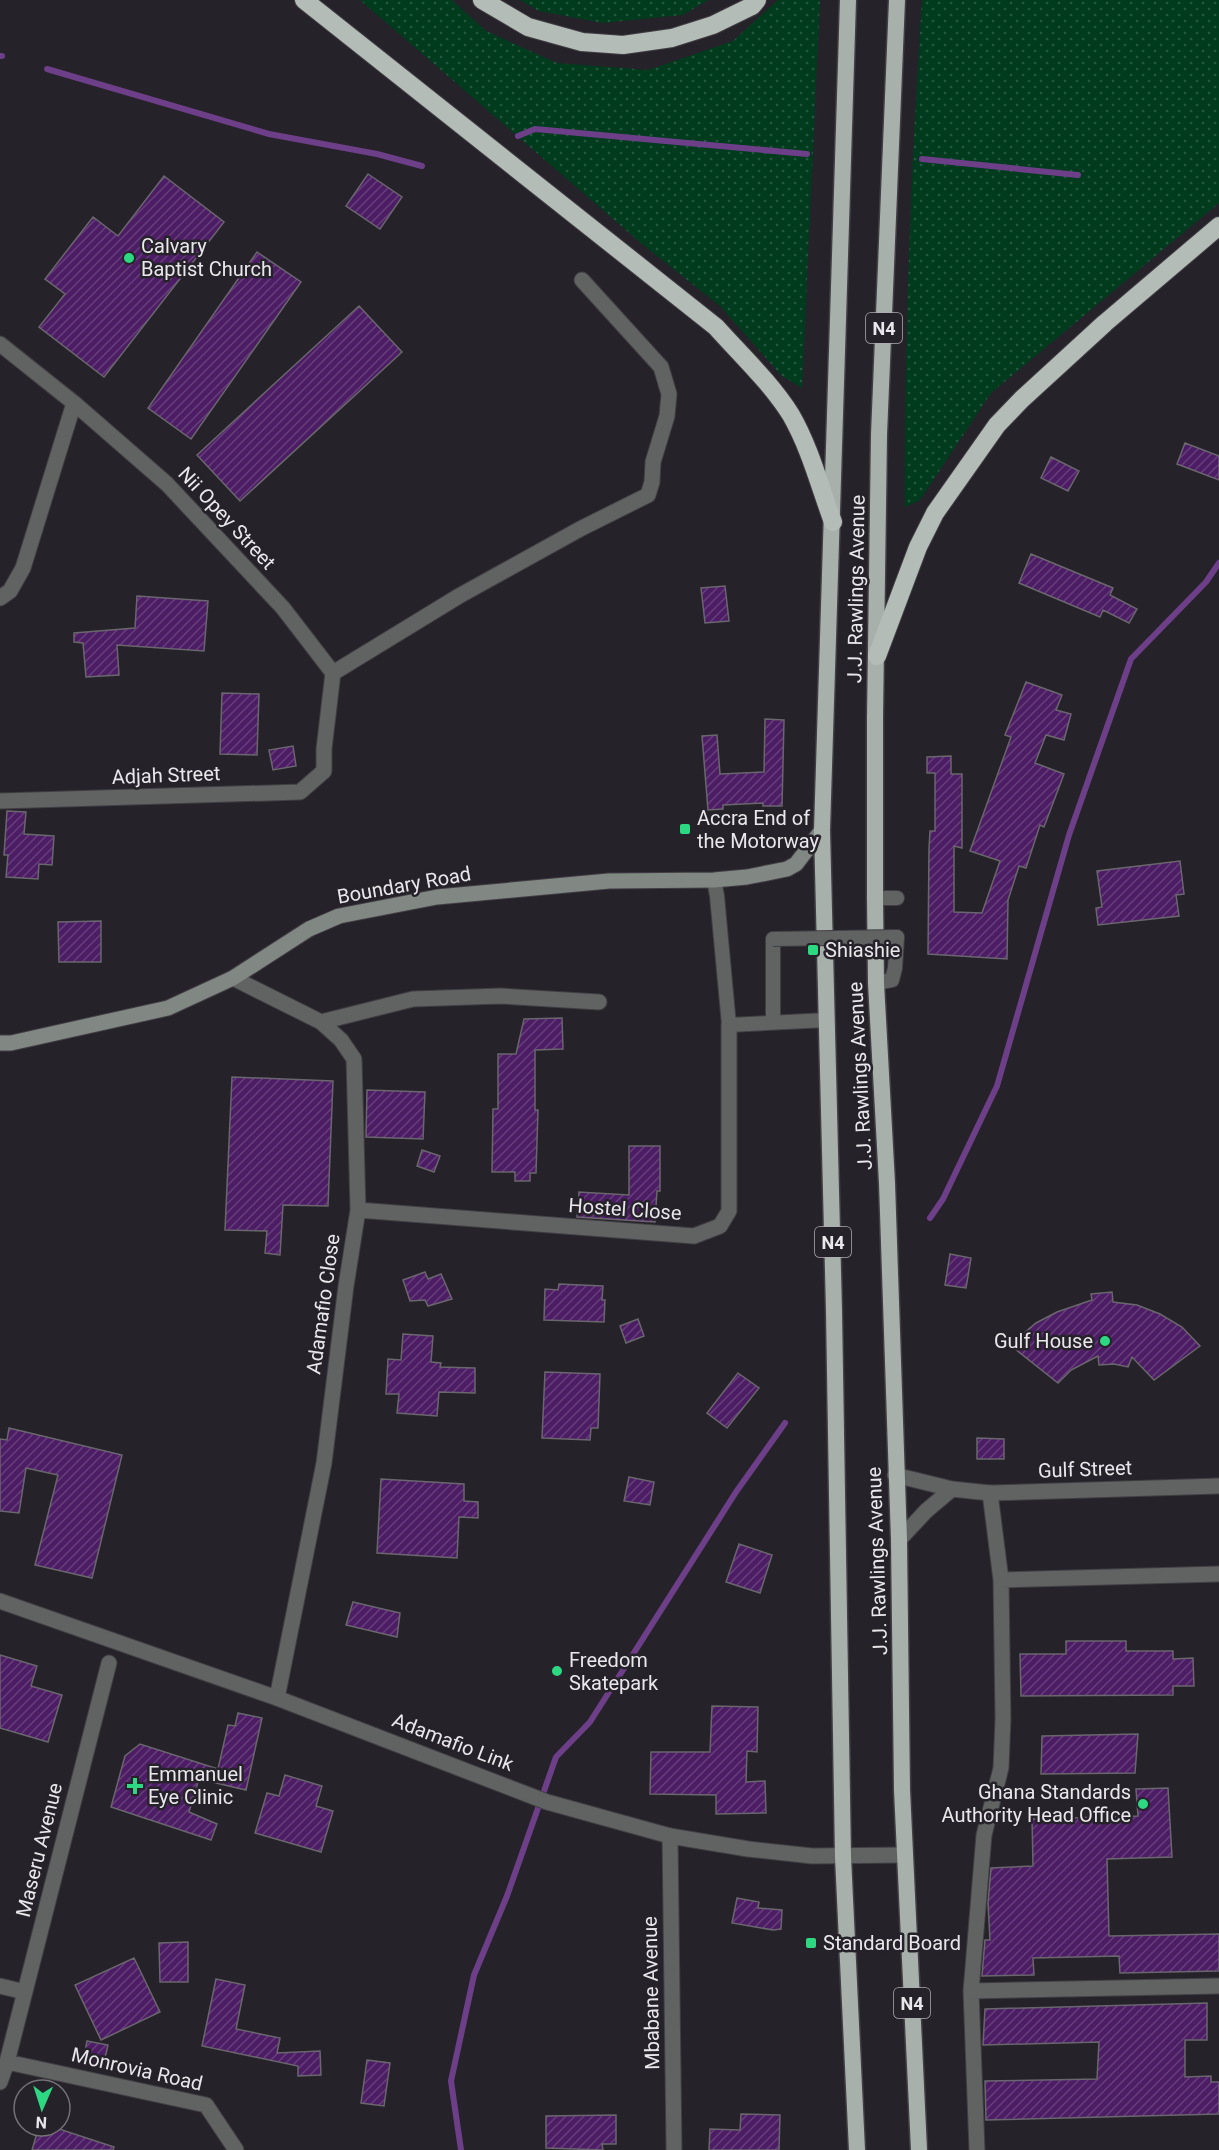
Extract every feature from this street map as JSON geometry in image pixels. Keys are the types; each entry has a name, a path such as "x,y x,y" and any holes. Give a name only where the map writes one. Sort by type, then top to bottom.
{"highway":[{"path":"304,0 716,327 790,414 807,447 833,522"},
{"path":"482,0 528,27 582,42 623,45 672,38 713,26 752,6 757,0"},
{"name":"J.J. Rawlings Avenue","path":"848,0 822,830 835,1322 843,1857 857,2150"},
{"name":"J.J. Rawlings Avenue","path":"897,0 879,435 875,898 876,983 887,1183 895,1475 899,1540 902,1791 919,2150"},
{"path":"877,656 918,546 935,513 997,425 1105,323 1219,226"}],"main road":[{"name":"Boundary Road","path":"4,1045 168,1008 233,978 309,929 339,916 437,897 609,881 714,880 747,877 787,869 802,858 822,830"}],"street":[{"path":"333,673 459,596 580,529 648,495 652,482 653,462 667,416 669,394 661,367 582,280"},
{"name":"Nii Opey Street","path":"0,344 74,403 168,484 283,608 333,673"},
{"path":"0,598 9,591 23,568 74,403"},
{"name":"Adjah Street","path":"0,801 300,792 324,771 324,749 333,673"},
{"path":"714,880 729,1025 827,1020"},
{"path":"875,898 897,898"},
{"path":"773,1023 773,939 897,937 892,980 876,983"},
{"name":"Adamafio Close","path":"233,978 321,1022 341,1040 354,1059 357,1210 324,1463 277,1698"},
{"path":"321,1022 413,999 500,996 599,1002"},
{"name":"Hostel Close","path":"357,1210 694,1236 720,1226 729,1211 729,1025"},
{"name":"Gulf Street","path":"895,1475 952,1489 990,1494 1219,1486"},
{"path":"899,1540 926,1511 952,1489"},
{"path":"977,2150 971,1991 984,1835 1001,1768 1003,1719 1001,1580 990,1494"},
{"path":"1001,1580 1219,1574"},
{"name":"Adamafio Link","path":"0,1601 277,1698 547,1802 670,1836 748,1850 843,1857 905,1855"},
{"name":"Maseru Avenue","path":"0,2082 109,1663"},
{"name":"Mbabane Avenue","path":"670,1836 674,2150"},
{"path":"0,1986 25,1992"},
{"path":"971,1991 1219,1986"},
{"name":"Monrovia Road","path":"7,2062 206,2105 236,2150"}],"green space":[{"path":"360,0 452,0 486,31 557,63 648,70 733,41 778,0 820,0 802,388 782,376 720,306 642,244"},
{"path":"520,0 708,0 683,15 603,23 539,11"},
{"path":"922,0 1219,0 1219,203 991,393 920,500 905,507 909,253"}],"building":[{"path":"368,174 402,197 380,229 346,206"},
{"name":"Calvary Baptist Church","path":"164,176 224,222 104,377 39,327 65,294 45,279 93,217 118,236"},
{"path":"257,252 301,282 191,439 148,408"},
{"path":"359,306 402,352 240,501 197,455"},
{"path":"1185,443 1219,456 1219,480 1177,464"},
{"path":"1051,457 1079,471 1068,491 1041,478"},
{"path":"1031,554 1113,588 1110,595 1137,609 1129,623 1103,610 1100,617 1019,583"},
{"path":"725,586 729,621 705,623 701,588"},
{"path":"137,596 208,601 204,651 117,645 119,675 86,677 83,643 74,642 74,633 135,628"},
{"path":"1026,682 1062,695 1056,710 1071,714 1064,740 1046,735 1035,763 1064,774 1044,827 1040,825 1026,868 1019,866 1008,900 1007,959 928,954 929,849 930,831 935,831 935,773 927,773 927,757 951,756 951,774 962,774 962,848 954,846 954,912 982,913 1000,861 970,851 1011,737 1005,735"},
{"path":"222,693 259,694 257,755 220,754"},
{"path":"765,719 784,720 782,806 763,806 763,803 723,805 723,809 708,810 702,736 717,735 720,774 764,772"},
{"path":"293,746 296,766 273,770 269,750"},
{"path":"7,811 26,812 24,834 54,836 52,865 39,864 38,879 6,877 8,855 4,855"},
{"path":"1180,861 1184,894 1176,895 1179,916 1098,925 1096,908 1102,907 1097,871"},
{"path":"101,921 101,962 59,962 58,922"},
{"path":"562,1018 563,1049 535,1050 535,1110 538,1110 536,1173 530,1173 530,1181 515,1181 515,1172 492,1172 493,1109 498,1109 498,1054 516,1054 524,1019"},
{"path":"232,1077 333,1081 328,1206 283,1205 280,1255 265,1253 267,1231 225,1230"},
{"path":"367,1090 425,1092 423,1139 366,1137"},
{"path":"629,1146 660,1146 660,1191 657,1191 655,1222 577,1217 579,1192 629,1195"},
{"path":"422,1150 440,1156 434,1172 417,1166"},
{"path":"950,1254 971,1258 966,1288 945,1285"},
{"path":"425,1272 428,1279 441,1274 452,1299 428,1306 425,1300 410,1301 403,1280"},
{"path":"559,1284 603,1286 604,1322 544,1320 545,1289 558,1290"},
{"name":"Gulf House","path":"1112,1292 1113,1302 1137,1305 1160,1314 1182,1327 1200,1346 1154,1380 1132,1357 1128,1367 1114,1364 1099,1365 1098,1356 1071,1370 1058,1383 1010,1345 1036,1323 1057,1312 1092,1300 1091,1294"},
{"path":"638,1319 644,1336 626,1343 620,1326"},
{"path":"403,1334 433,1336 431,1362 441,1363 440,1367 475,1368 475,1393 439,1392 437,1416 397,1413 399,1394 386,1394 388,1359 401,1360"},
{"path":"545,1372 600,1374 598,1428 591,1428 590,1440 542,1438"},
{"path":"738,1373 759,1388 727,1428 707,1413"},
{"path":"9,1428 122,1455 92,1578 35,1565 58,1475 26,1468 19,1513 0,1511 0,1439 7,1440"},
{"path":"977,1438 1004,1439 1004,1459 977,1459"},
{"path":"629,1477 654,1482 650,1505 624,1501"},
{"path":"381,1479 464,1484 464,1501 478,1502 478,1518 459,1517 457,1558 377,1553"},
{"path":"739,1544 772,1555 760,1593 726,1582"},
{"path":"353,1602 400,1613 397,1637 346,1625"},
{"path":"1066,1641 1126,1641 1126,1651 1173,1651 1173,1659 1193,1658 1194,1686 1173,1686 1173,1695 1021,1696 1020,1654 1066,1654"},
{"path":"0,1655 37,1666 31,1686 62,1695 48,1742 0,1728"},
{"path":"712,1706 758,1707 757,1752 747,1751 746,1782 765,1781 766,1813 716,1814 716,1795 650,1794 651,1752 710,1752"},
{"path":"238,1713 262,1718 246,1790 199,1779 189,1812 217,1824 211,1840 111,1807 125,1756 140,1744 218,1769 228,1725 235,1726"},
{"path":"1138,1734 1135,1773 1041,1774 1042,1736"},
{"path":"285,1775 322,1786 316,1806 333,1811 321,1852 255,1833 267,1793 279,1796"},
{"path":"1168,1788 1172,1857 1107,1859 1109,1936 1219,1934 1219,1971 1120,1973 1119,1956 1033,1958 1034,1975 982,1976 985,1940 990,1940 988,1903 991,1868 1033,1866 1032,1819 1138,1816 1136,1789"},
{"path":"737,1898 759,1902 758,1908 782,1910 781,1929 773,1930 732,1923"},
{"path":"188,1942 188,1982 160,1982 159,1943"},
{"path":"134,1958 160,2012 101,2040 75,1985"},
{"path":"216,1979 245,1985 236,2029 280,2038 277,2053 320,2051 321,2075 298,2076 298,2066 202,2046"},
{"path":"1207,2003 1207,2040 1185,2040 1185,2077 1211,2076 1211,2082 1219,2082 1219,2114 986,2120 985,2081 1097,2079 1099,2042 983,2045 985,2009"},
{"path":"87,2041 108,2045 103,2067 83,2062"},
{"path":"367,2060 390,2063 384,2106 361,2103"},
{"path":"741,2114 780,2115 779,2150 709,2150 710,2129 740,2130"},
{"path":"616,2115 616,2144 602,2144 603,2150 546,2148 546,2116"},
{"path":"72,2133 114,2147 113,2150 32,2150 36,2138 72,2138"}],"waterway":[{"path":"47,69 269,134 377,154 422,166"},
{"path":"518,136 535,129 807,154"},
{"path":"922,159 1078,175"},
{"path":"930,1218 943,1199 997,1086 1069,835 1131,659 1206,582 1219,563"},
{"path":"461,2150 451,2081 474,1975 507,1896 556,1757 590,1722 736,1492 785,1423"}],"place":[{"name":"Calvary Baptist Church","path":"129,258"},
{"name":"Accra End of the Motorway","path":"685,829"},
{"name":"Shiashie","path":"813,950"},
{"name":"Gulf House","path":"1105,1341"},
{"name":"Freedom Skatepark","path":"557,1671"},
{"name":"Emmanuel Eye Clinic","path":"135,1786"},
{"name":"Ghana Standards Authority Head Office","path":"1143,1804"},
{"name":"Standard Board","path":"811,1943"}]}
